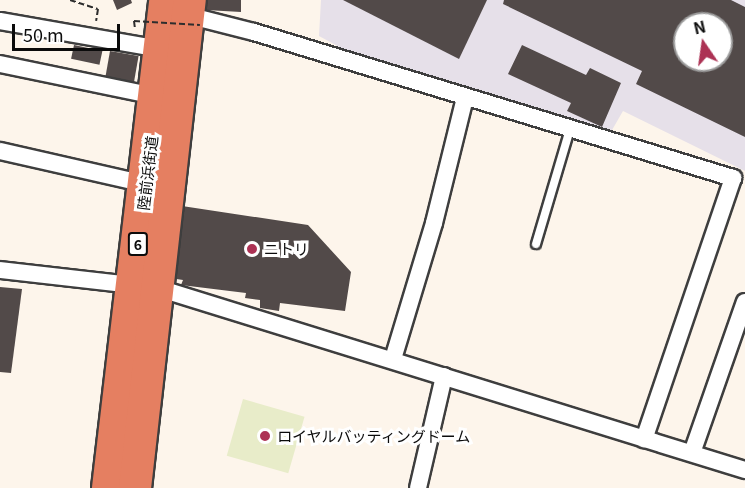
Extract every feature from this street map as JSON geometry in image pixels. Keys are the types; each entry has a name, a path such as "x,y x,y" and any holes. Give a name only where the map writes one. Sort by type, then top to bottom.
{"highway":[{"name":"陸前浜街道","path":"135,488 146,287 145,184 155,96 148,47 181,10"},
{"name":"陸前浜街道","path":"108,488 146,287 181,10"}],"street":[{"path":"181,10 734,178 644,439"},
{"path":"0,21 148,47"},
{"path":"0,64 155,96"},
{"path":"393,359 434,223 465,98"},
{"path":"0,151 145,184"},
{"path":"0,270 146,287 393,359 745,470"},
{"path":"692,453 745,302"},
{"path":"418,488 444,376"}],"lane":[{"path":"536,244 570,129"}],"path":[{"path":"70,0 98,9 96,23"},
{"path":"134,21 181,10"},
{"path":"128,29 139,31 148,47"}],"shaded area":[{"path":"321,0 745,0 745,171 623,111 608,137 356,56 319,36"}],"green space":[{"name":"ロイヤルバッティングドーム","path":"243,399 305,417 288,473 227,456"}],"building":[{"path":"113,0 131,0 132,3 117,10"},
{"path":"207,0 241,0 241,12 206,10"},
{"path":"343,0 487,0 459,59"},
{"path":"504,0 731,0 745,7 745,137 636,84 642,71 503,4"},
{"path":"74,45 102,51 99,65 71,59"},
{"path":"522,45 586,75 590,68 621,83 602,127 567,111 571,103 508,74"},
{"path":"110,51 139,56 134,82 105,77"},
{"name":"ニトリ","path":"182,206 308,225 351,272 345,311 280,303 279,311 260,308 260,300 245,298 246,293 181,285 183,280 170,278"},
{"path":"0,287 22,289 11,373 0,372"}],"place":[{"name":"ニトリ","path":"252,249"},
{"name":"ロイヤルバッティングドーム","path":"265,436"}]}
